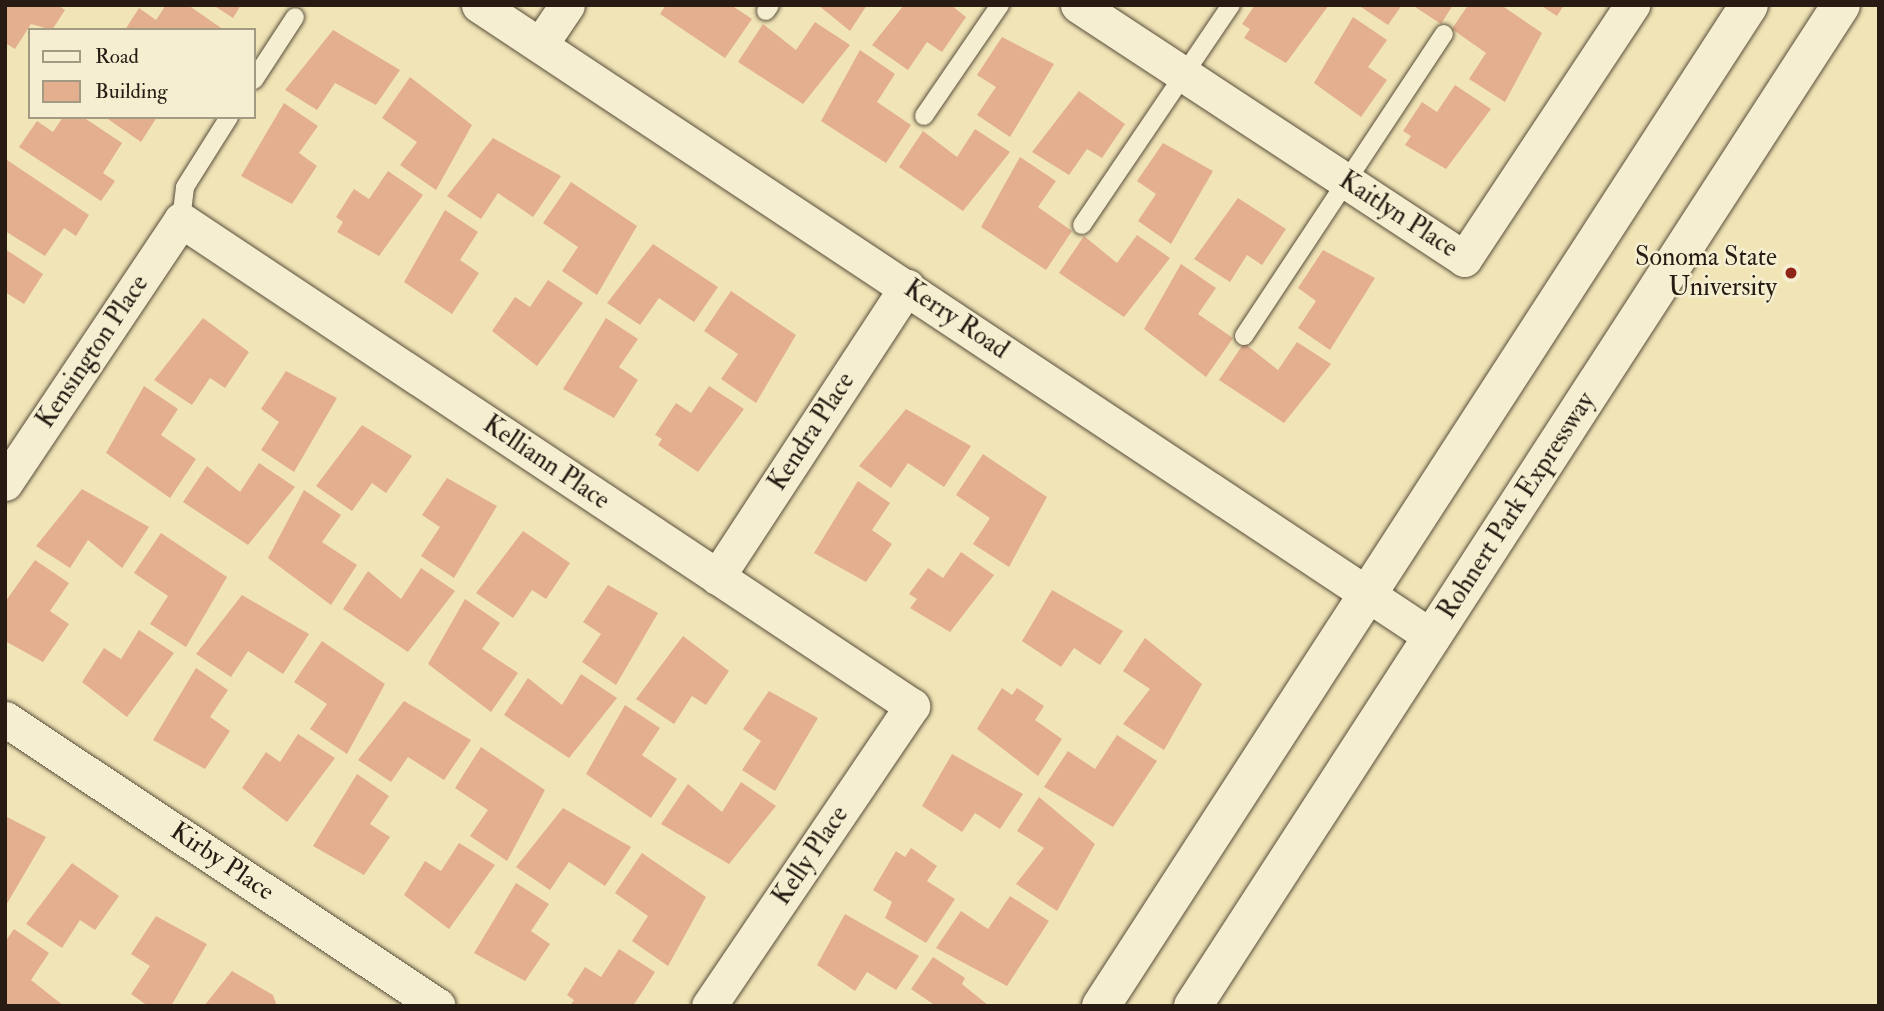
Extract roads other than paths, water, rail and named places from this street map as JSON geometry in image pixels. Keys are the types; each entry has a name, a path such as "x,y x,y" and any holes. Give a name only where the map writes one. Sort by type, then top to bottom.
{"main road":[{"path":"1101,1006 1749,5"},
{"name":"Rohnert Park Expressway","path":"1193,1006 1841,5"}],"street":[{"name":"Kerry Road","path":"479,5 1432,637"},
{"path":"540,45 567,5"},
{"name":"Kaitlyn Place","path":"1078,5 1465,259 1632,5"},
{"name":"Kensington Place","path":"5,483 181,220"},
{"name":"Kelliann Place","path":"181,220 912,706"},
{"name":"Kendra Place","path":"717,577 908,287"},
{"name":"Kelly Place","path":"709,1006 912,706"},
{"name":"Kirby Place","path":"5,719 438,1006"}],"lane":[{"path":"924,116 1000,5"},
{"path":"1082,225 1231,5"},
{"path":"256,77 295,17"},
{"path":"1244,336 1444,34"},
{"path":"181,220 185,187 228,119"}],"place":[{"name":"Sonoma State University","path":"1791,273"}]}
